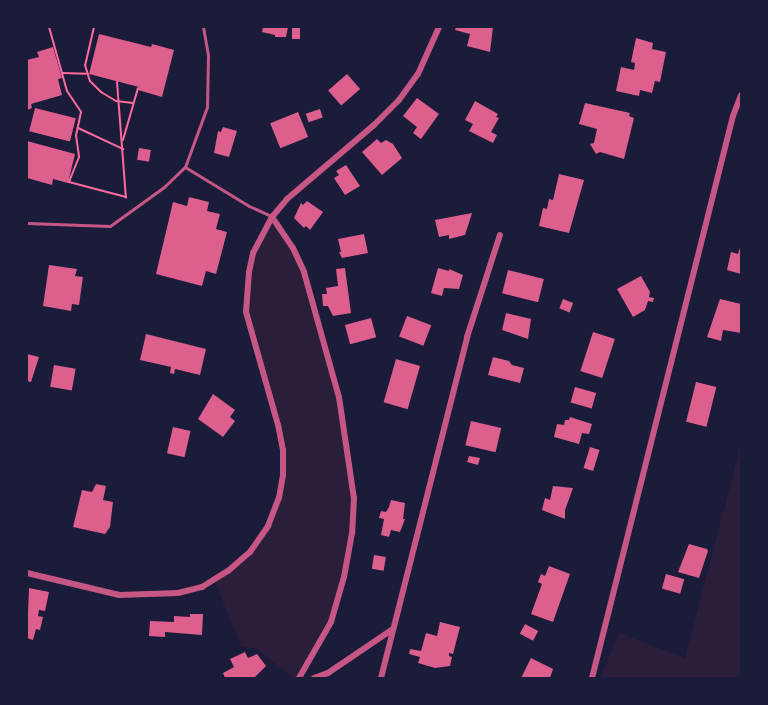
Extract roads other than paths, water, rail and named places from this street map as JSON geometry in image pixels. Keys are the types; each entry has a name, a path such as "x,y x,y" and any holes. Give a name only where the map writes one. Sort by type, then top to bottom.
{"street":[{"path":"27,573 118,595 178,593 202,587 228,571 250,552 268,526 279,498 283,474 281,442 246,312 253,253 272,217 302,184 374,125 399,100 418,74 439,27"},
{"path":"592,678 732,116 741,95"},
{"path":"272,217 293,248 304,272 339,397 354,498 352,533 344,577 331,622 299,678"},
{"path":"381,678 473,316 500,235"},
{"path":"314,678 328,673 393,629"}],"lane":[{"path":"27,223 110,226 164,187 185,166 207,107 208,55 203,27"},
{"path":"185,166 249,206 272,217"}]}
